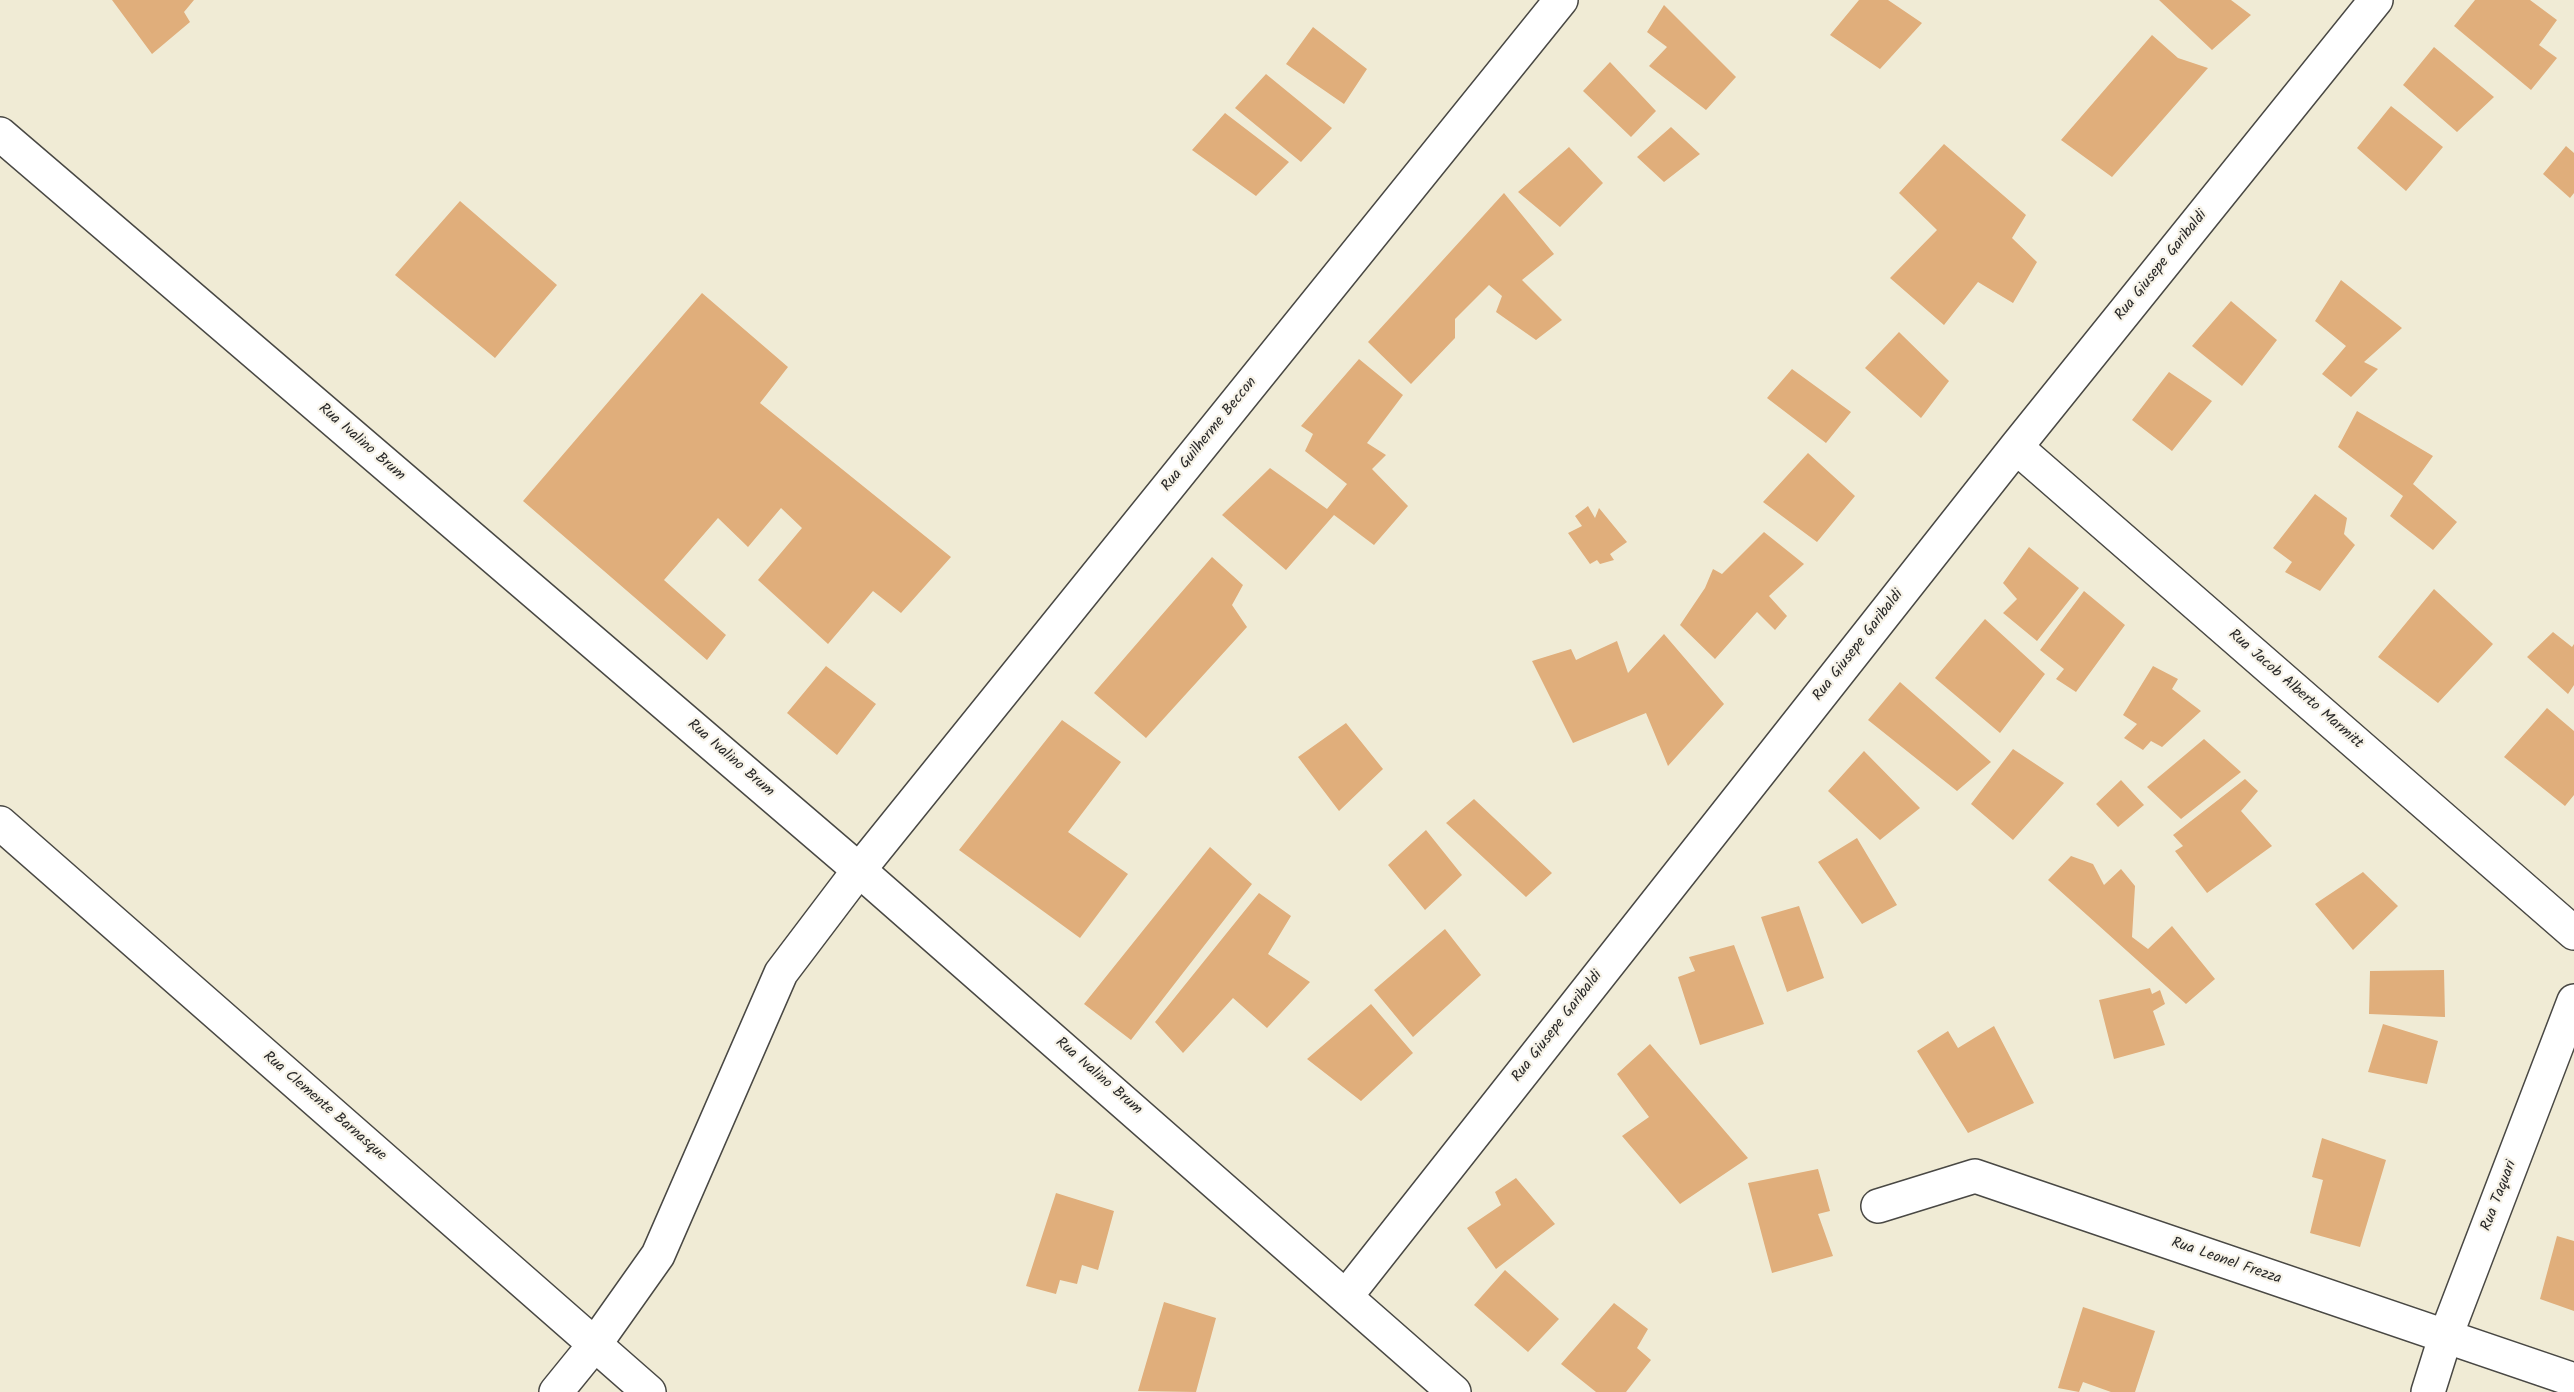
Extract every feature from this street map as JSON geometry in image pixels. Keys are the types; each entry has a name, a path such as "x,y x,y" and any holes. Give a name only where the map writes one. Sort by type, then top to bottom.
{"street":[{"name":"Rua Guilherme Beccon","path":"556,1392 594,1344 658,1255 781,973 860,870 1562,0"},
{"name":"Rua Giusepe Garibaldi","path":"1347,1295 2016,447 2376,0"},
{"name":"Rua Ivalino Brum","path":"0,134 860,870 1347,1295 1454,1392"},
{"name":"Rua Jacob Alberto Marmitt","path":"2016,447 2574,933"},
{"name":"Rua Clemente Barnasque","path":"0,823 649,1392"},
{"name":"Rua Taquari","path":"2428,1392 2445,1338 2574,1001"},
{"name":"Rua Leonel Frezza","path":"1878,1206 1975,1176 2445,1338 2574,1380"}],"building":[{"path":"112,0 194,0 184,12 190,22 152,54"},
{"path":"1859,0 1888,0 1922,23 1880,69 1830,35"},
{"path":"2159,0 2231,0 2251,15 2212,50"},
{"path":"2475,0 2530,0 2557,20 2539,45 2557,58 2531,90 2454,26"},
{"path":"1664,5 1736,77 1706,110 1649,66 1667,47 1647,32"},
{"path":"1313,27 1367,69 1344,104 1286,64"},
{"path":"2152,35 2178,58 2208,68 2112,177 2061,140"},
{"path":"2434,47 2494,97 2457,132 2403,85"},
{"path":"1610,62 1656,111 1631,137 1583,91"},
{"path":"1266,74 1332,128 1301,162 1235,108"},
{"path":"2391,106 2443,147 2406,191 2357,148"},
{"path":"1225,113 1289,162 1256,196 1192,150"},
{"path":"1671,127 1700,154 1664,182 1637,157"},
{"path":"1944,144 2026,215 2012,238 2037,262 2013,303 1978,282 1944,325 1890,278 1937,230 1899,193"},
{"path":"2566,146 2574,153 2574,193 2570,198 2543,174"},
{"path":"1569,147 1603,183 1560,227 1518,192"},
{"path":"1504,193 1554,254 1522,280 1562,320 1536,340 1496,312 1502,296 1489,285 1455,319 1455,338 1411,384 1368,342"},
{"path":"460,201 557,285 495,358 395,275"},
{"path":"2341,280 2402,328 2364,362 2378,369 2351,397 2322,374 2346,346 2315,321"},
{"path":"702,293 788,367 760,403 951,557 901,613 873,591 828,644 758,580 802,528 781,508 748,547 718,518 664,580 726,635 707,660 523,501"},
{"path":"2231,301 2277,340 2242,386 2192,346"},
{"path":"1899,332 1949,381 1921,418 1865,368"},
{"path":"1359,359 1403,395 1367,443 1386,455 1372,469 1408,506 1374,545 1334,515 1286,570 1222,515 1270,468 1327,509 1347,484 1305,451 1313,434 1301,426"},
{"path":"1792,369 1851,412 1826,443 1767,398"},
{"path":"2169,372 2212,401 2172,451 2132,420"},
{"path":"2357,411 2433,456 2413,484 2457,522 2433,550 2390,516 2403,496 2338,447"},
{"path":"1808,453 1855,496 1817,542 1763,502"},
{"path":"2315,494 2347,518 2344,534 2355,545 2320,591 2285,572 2292,562 2273,548"},
{"path":"1588,506 1595,518 1599,508 1627,542 1610,554 1614,560 1600,564 1597,560 1590,564 1568,533 1582,526 1575,516"},
{"path":"1764,532 1804,564 1769,596 1787,616 1775,630 1757,612 1715,659 1680,625 1705,588 1713,569 1722,574"},
{"path":"2029,547 2079,588 2037,641 2003,613 2017,599 2003,583"},
{"path":"1212,557 1243,585 1232,605 1247,627 1146,738 1094,693"},
{"path":"2434,589 2493,644 2438,703 2378,657"},
{"path":"2084,591 2125,625 2076,692 2056,679 2064,669 2040,650"},
{"path":"1985,619 2045,674 2000,733 1935,678"},
{"path":"2553,632 2572,647 2574,644 2574,685 2568,694 2527,657"},
{"path":"1664,634 1724,704 1668,766 1646,713 1573,743 1532,661 1571,649 1576,660 1617,641 1628,673"},
{"path":"826,666 876,704 837,755 787,713"},
{"path":"2153,666 2178,679 2172,689 2201,711 2162,747 2151,741 2143,750 2124,738 2137,724 2123,715"},
{"path":"1900,682 1991,762 1957,791 1868,720"},
{"path":"2547,708 2574,731 2574,795 2565,806 2504,757"},
{"path":"1062,720 1121,762 1068,832 1128,874 1080,938 959,850"},
{"path":"1346,723 1383,769 1339,811 1298,757"},
{"path":"2204,739 2241,772 2181,819 2147,787"},
{"path":"2013,749 2064,783 2013,840 1971,804"},
{"path":"1864,751 1920,808 1880,840 1828,791"},
{"path":"2245,779 2258,791 2241,811 2272,846 2207,893 2175,851 2183,846 2173,835"},
{"path":"2121,780 2144,805 2118,827 2096,804"},
{"path":"1474,799 1552,873 1526,897 1446,823"},
{"path":"1426,830 1462,875 1425,910 1388,865"},
{"path":"1857,838 1897,905 1862,924 1818,862"},
{"path":"1210,847 1252,884 1131,1040 1084,1004"},
{"path":"2071,856 2093,864 2104,885 2121,869 2135,886 2132,937 2148,949 2172,926 2215,979 2186,1004 2048,880"},
{"path":"2363,872 2398,906 2353,950 2315,904"},
{"path":"1259,893 1291,916 1268,954 1310,982 1267,1028 1233,998 1183,1053 1155,1022"},
{"path":"1799,906 1824,978 1787,992 1761,917"},
{"path":"1445,929 1481,975 1413,1037 1374,990"},
{"path":"1734,945 1764,1024 1700,1045 1678,977 1695,971 1689,957"},
{"path":"2444,970 2445,1017 2369,1014 2370,971"},
{"path":"2150,988 2152,994 2160,990 2165,1004 2153,1011 2165,1045 2114,1059 2099,1000"},
{"path":"1371,1004 1413,1053 1361,1101 1307,1059"},
{"path":"2383,1024 2438,1041 2427,1084 2368,1072"},
{"path":"1994,1026 2034,1103 1968,1133 1917,1051 1948,1031 1958,1048"},
{"path":"1650,1044 1748,1158 1680,1204 1622,1136 1649,1117 1617,1074"},
{"path":"2322,1138 2386,1160 2360,1247 2310,1233 2323,1180 2312,1177"},
{"path":"1818,1169 1830,1211 1818,1214 1833,1256 1772,1273 1748,1183"},
{"path":"1516,1178 1555,1224 1496,1269 1467,1228 1501,1205 1495,1192"},
{"path":"1056,1193 1114,1211 1098,1270 1082,1265 1077,1284 1060,1280 1056,1294 1026,1286"},
{"path":"2557,1236 2574,1241 2574,1311 2540,1299"},
{"path":"1505,1270 1559,1319 1528,1352 1474,1305"},
{"path":"1164,1302 1216,1318 1196,1392 1138,1391"},
{"path":"1614,1303 1648,1329 1637,1348 1651,1360 1626,1392 1596,1392 1561,1364"},
{"path":"2083,1307 2155,1331 2135,1392 2111,1392 2083,1382 2079,1392 2058,1388"}]}
